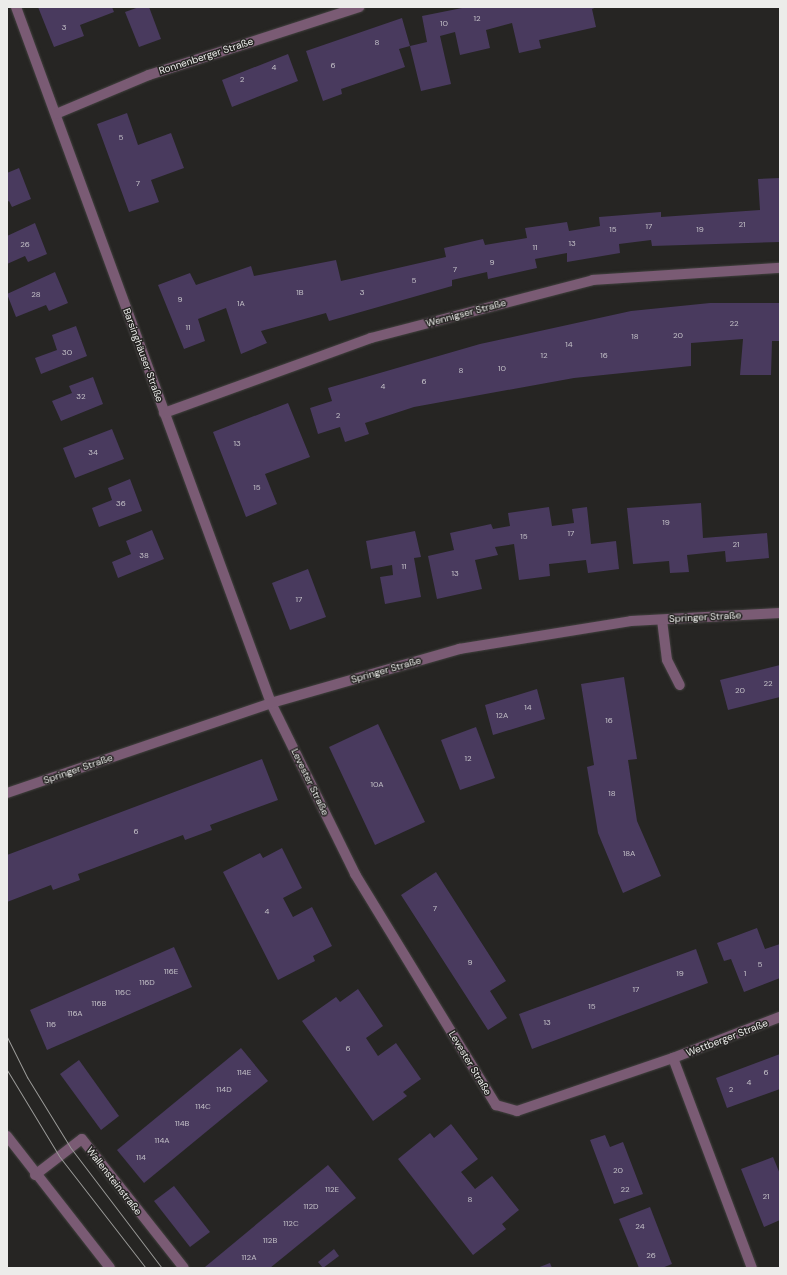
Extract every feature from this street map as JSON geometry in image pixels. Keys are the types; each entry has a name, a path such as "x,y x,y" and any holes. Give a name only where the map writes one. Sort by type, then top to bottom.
{"street":[{"name":"Barsinghäuser Straße","path":"16,7 271,703"},
{"name":"Ronnenberger Straße","path":"56,114 149,75 359,7"},
{"name":"Wennigser Straße","path":"164,413 371,338 594,280 780,268"},
{"name":"Springer Straße","path":"7,793 271,703 459,649 630,621 780,613"},
{"path":"662,620 667,660 680,685"},
{"name":"Levester Straße","path":"271,703 355,874 496,1105 517,1111 673,1058"},
{"name":"Wettberger Straße","path":"673,1058 780,1017"},
{"path":"673,1058 752,1268"},
{"path":"7,1136 35,1175 110,1268"},
{"name":"Wallensteinstraße","path":"35,1175 82,1139 184,1268"}],"building":[{"path":"38,7 112,7 114,12 80,25 84,36 54,47"},
{"path":"139,7 149,7 161,39 139,47 125,12"},
{"path":"467,7 597,7 592,9 596,27 539,40 541,48 519,53 512,23 486,30 490,48 460,55 455,32 440,36 451,84 421,91 410,46 427,42 422,16"},
{"path":"402,18 410,46 399,49 405,67 341,89 342,94 323,101 306,51"},
{"path":"288,54 298,81 232,107 222,80"},
{"path":"127,113 138,145 171,133 184,168 151,180 159,202 129,212 97,124"},
{"path":"19,168 31,199 12,207 9,201 7,202 7,173"},
{"path":"780,178 780,242 652,246 651,240 619,244 620,253 567,262 567,253 535,259 537,268 488,279 487,272 452,280 452,286 329,321 326,313 261,331 267,343 241,354 226,308 198,319 205,341 184,349 158,285 190,273 196,285 251,266 254,276 336,260 341,281 446,257 444,248 483,239 485,245 527,238 525,228 567,222 569,231 600,226 599,217 661,212 661,217 760,210 758,179"},
{"path":"35,223 47,254 28,262 25,256 7,264 7,236"},
{"path":"55,272 68,303 49,311 46,305 16,317 7,294"},
{"path":"710,303 780,303 780,341 772,341 771,375 740,375 743,339 691,343 691,366 574,378 414,407 365,423 369,434 345,442 340,427 318,434 310,408 332,401 328,388 480,344 631,311"},
{"path":"76,326 87,356 41,374 35,358 57,350 52,335"},
{"path":"93,377 103,404 61,421 52,401 72,393 69,386"},
{"path":"288,403 310,457 265,474 277,504 246,517 213,432"},
{"path":"112,429 124,459 75,478 63,448"},
{"path":"130,479 142,511 99,527 92,508 112,500 108,488"},
{"path":"701,503 703,538 767,533 769,558 726,562 725,551 687,555 689,572 670,573 669,561 633,564 627,508"},
{"path":"549,507 552,526 574,523 572,509 587,507 591,544 616,541 619,569 588,573 586,560 549,564 550,576 519,580 514,544 495,547 498,555 475,560 482,589 437,599 428,556 454,550 450,533 491,524 493,529 510,526 508,513"},
{"path":"152,530 164,559 118,578 112,562 131,554 126,541"},
{"path":"415,531 421,557 414,558 421,597 385,604 380,577 393,575 392,565 371,569 366,541"},
{"path":"308,569 326,617 290,630 272,583"},
{"path":"780,665 780,697 728,710 720,680"},
{"path":"624,677 637,759 628,760 637,821 661,876 623,893 598,833 587,767 594,765 581,684"},
{"path":"537,689 545,719 493,735 485,705"},
{"path":"378,724 425,822 375,845 329,747"},
{"path":"476,727 495,778 460,790 441,740"},
{"path":"262,759 278,800 210,825 212,830 185,840 183,835 78,874 80,880 53,890 51,885 7,902 7,855"},
{"path":"282,848 302,888 283,898 293,917 312,907 332,946 313,956 315,961 278,980 223,872 260,853 263,858"},
{"path":"436,872 506,981 490,991 507,1018 488,1030 401,895"},
{"path":"757,928 765,949 780,944 780,978 744,992 731,959 724,961 717,943"},
{"path":"174,947 192,987 47,1050 30,1010"},
{"path":"696,949 708,983 532,1049 519,1014"},
{"path":"358,989 383,1026 366,1038 378,1056 396,1043 421,1079 403,1092 407,1096 373,1121 302,1021 336,997 340,1002"},
{"path":"241,1048 268,1081 144,1183 117,1150"},
{"path":"780,1054 780,1089 727,1108 716,1078"},
{"path":"79,1060 119,1116 101,1130 60,1074"},
{"path":"451,1124 478,1159 461,1172 475,1189 492,1176 519,1210 502,1224 506,1229 473,1255 398,1159 430,1133 434,1138"},
{"path":"605,1135 610,1147 623,1142 643,1194 614,1204 590,1140"},
{"path":"773,1157 780,1174 780,1220 764,1227 741,1169"},
{"path":"328,1165 356,1198 270,1268 205,1267"},
{"path":"174,1186 210,1232 190,1247 154,1201"},
{"path":"650,1207 672,1264 662,1268 639,1268 619,1219"},
{"path":"334,1249 339,1256 323,1268 318,1262"},
{"path":"550,1263 552,1268 537,1268"}],"tram line":[{"path":"7,1037 27,1077 70,1147 162,1268"},
{"path":"7,1070 59,1156 146,1268"}]}
